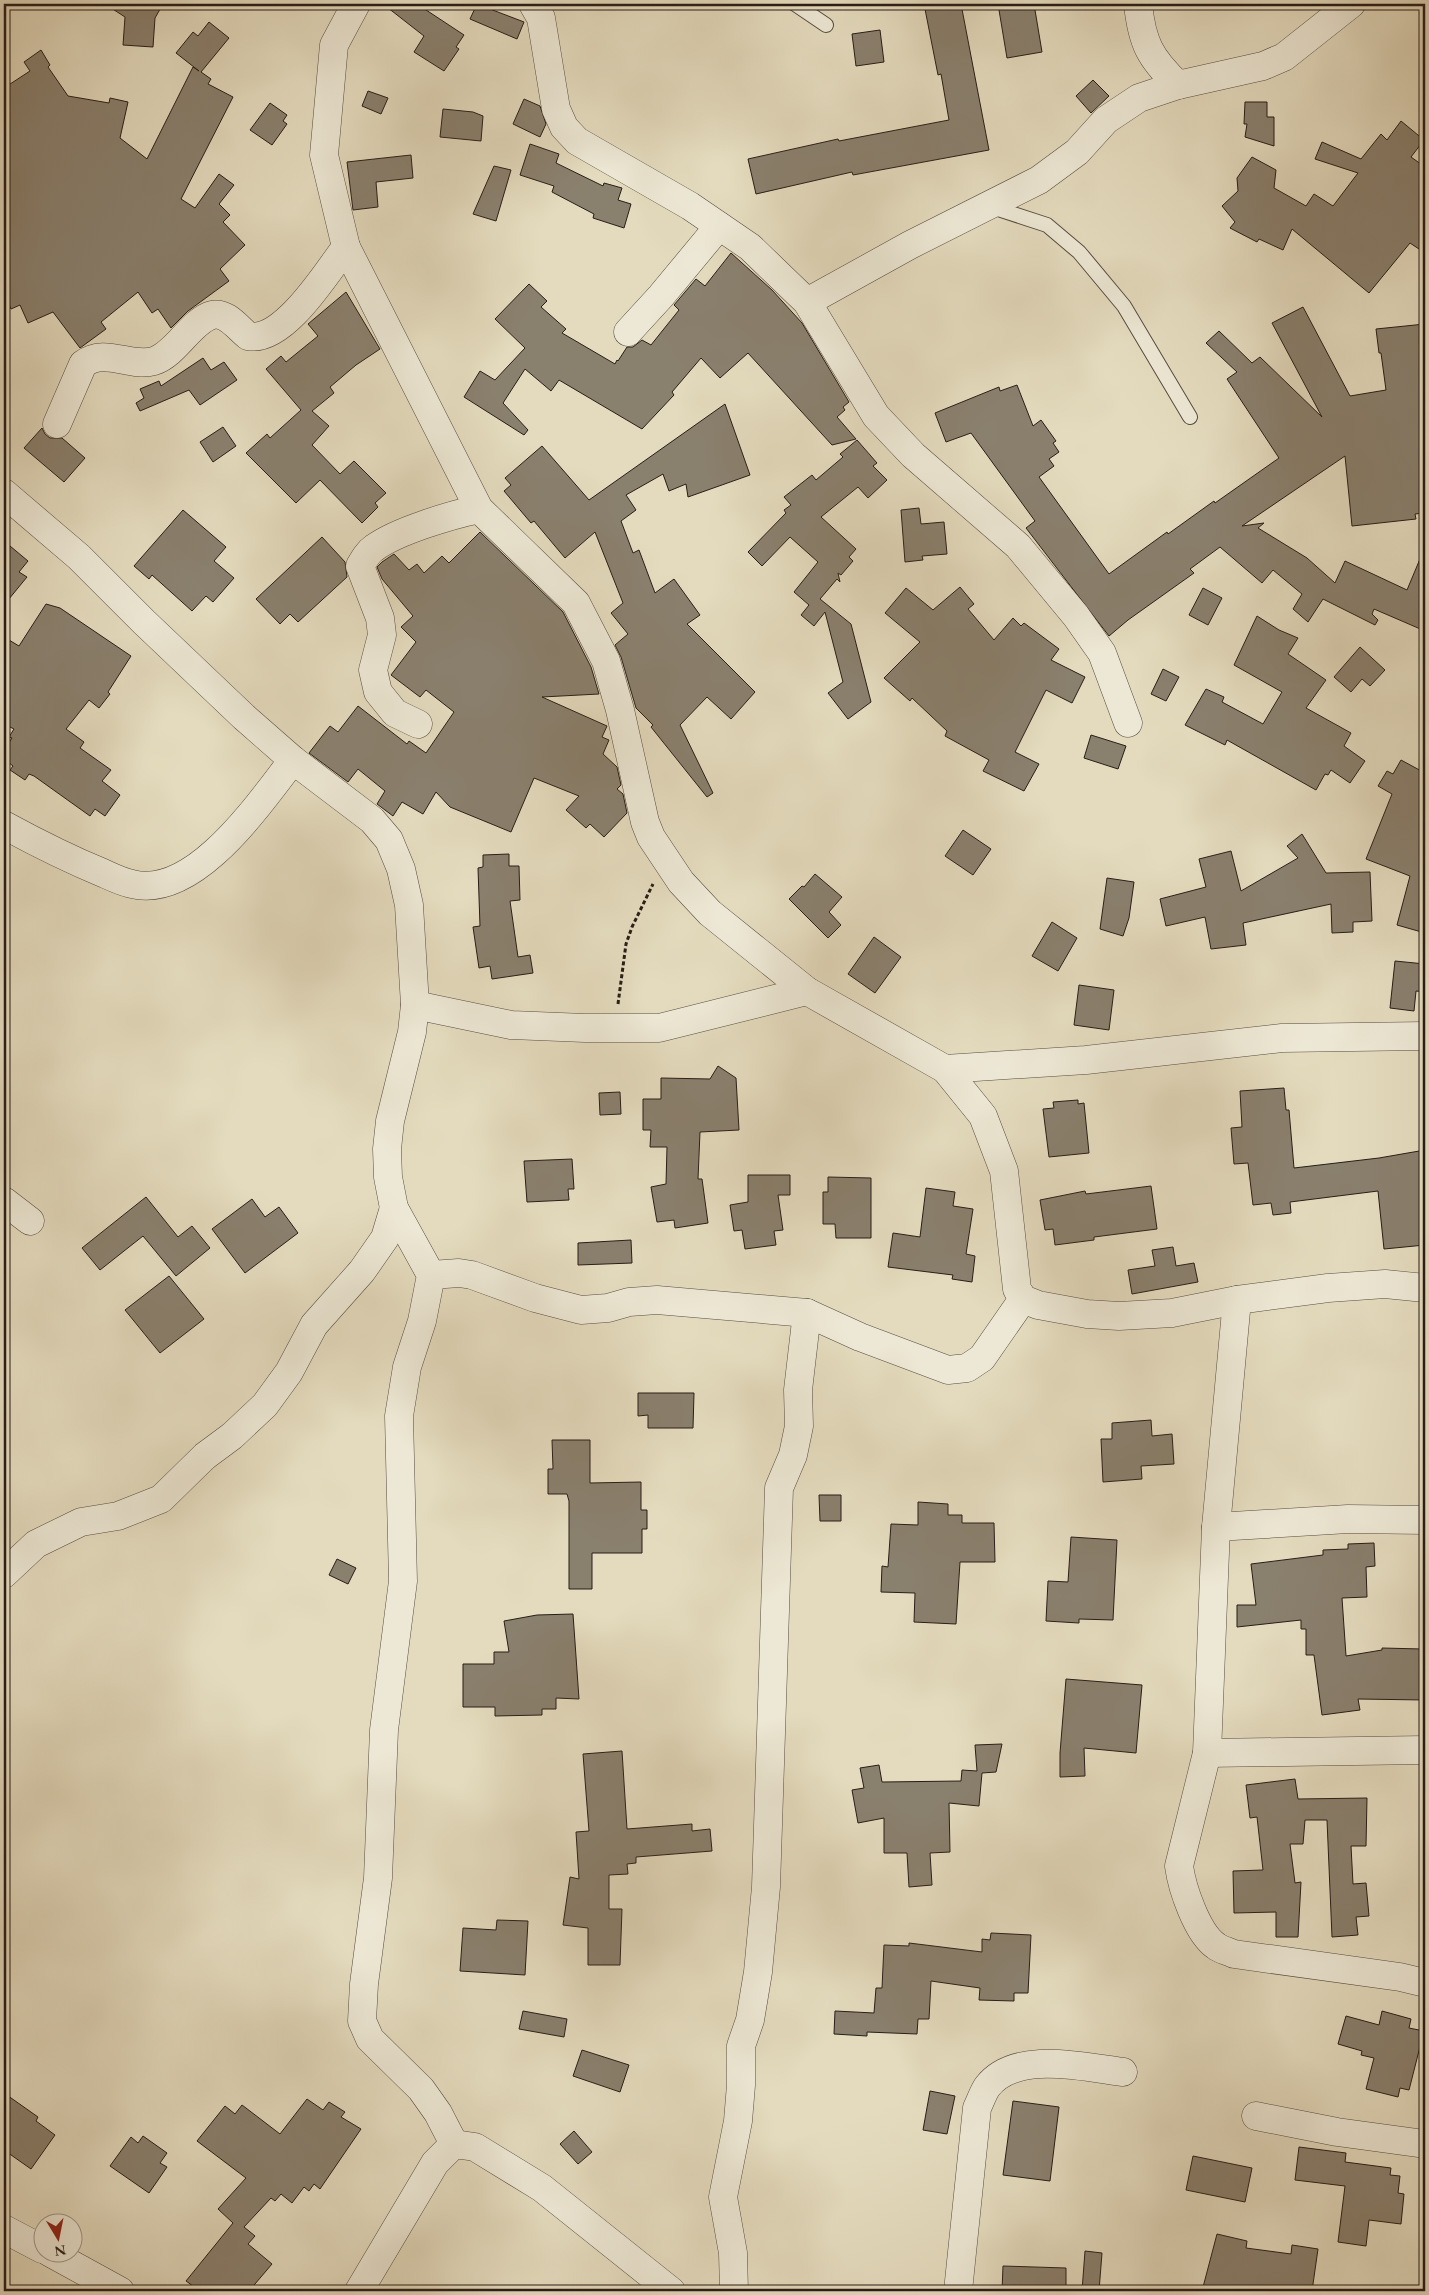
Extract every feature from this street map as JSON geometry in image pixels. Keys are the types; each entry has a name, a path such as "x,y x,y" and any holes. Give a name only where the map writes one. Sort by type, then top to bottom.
{"street":[{"path":"356,4 334,45 324,155 346,247 479,509 576,603 606,661 620,710 645,822 651,837 681,882 710,913 807,991 944,1069 983,1116 1004,1171 1017,1289 1023,1300 1038,1305 1087,1314 1119,1316 1172,1313 1237,1300 1338,1287 1385,1284 1425,1288"},
{"path":"534,4 541,18 556,109 564,127 577,141 690,206 750,247 806,302 876,416 913,455 1018,546 1076,616 1102,653 1128,723"},
{"path":"1138,4 1140,26 1150,55 1178,85"},
{"path":"806,302 1039,180 1078,152 1106,120 1139,98 1178,85 1263,66 1284,57 1351,4"},
{"path":"628,332 661,296 719,226"},
{"path":"57,424 83,364 91,358 104,357 138,362 154,361 166,354 203,320 213,314 225,316 248,336 264,336 294,314 346,247"},
{"path":"4,493 79,557 244,717 293,760 372,820 389,840 401,869 410,905 415,1004 412,1032 390,1121 387,1148 388,1176 394,1208 424,1258 431,1275 422,1321 407,1367 399,1416 403,1581 384,1730 378,1878 364,1984 362,2021 370,2039 421,2089 438,2113 454,2144"},
{"path":"418,724 395,713 378,692 373,670 382,635 380,618 360,566 374,548 399,536 449,515 479,509"},
{"path":"4,825 66,859 132,884 162,883 180,878 196,868 241,826 293,760"},
{"path":"415,1004 510,1025 610,1029 659,1028 807,991"},
{"path":"944,1069 1086,1060 1282,1038 1425,1036"},
{"path":"4,1201 30,1222"},
{"path":"4,1574 36,1544 81,1522 118,1516 161,1499 205,1456 232,1436 265,1406 289,1372 314,1325 362,1271 385,1238 394,1208"},
{"path":"431,1275 459,1273 472,1275 536,1298 581,1310 608,1308 629,1302 657,1300 807,1313 860,1337 948,1370 967,1368 982,1358 1023,1300"},
{"path":"1237,1300 1216,1527 1207,1753 1179,1866 1181,1884 1196,1920 1215,1946 1234,1954 1400,1977 1425,1983"},
{"path":"734,2291 732,2253 723,2197 738,2121 741,2085 741,2046 750,2020 758,1972 766,1887 779,1488 793,1454 799,1426 798,1390 807,1313"},
{"path":"1216,1527 1348,1518 1425,1520"},
{"path":"1207,1753 1425,1750"},
{"path":"958,2291 978,2108 987,2087 1004,2073 1039,2062 1122,2072"},
{"path":"1256,2116 1337,2132 1425,2144"},
{"path":"359,2291 435,2163 454,2144"},
{"path":"454,2144 475,2147 542,2188 671,2291"},
{"path":"4,2229 32,2244"},
{"path":"67,2262 120,2291"}],"lane":[{"path":"795,4 826,25"},
{"path":"988,206 1047,225 1079,252 1124,306 1190,416"}],"path":[{"path":"610,1029 620,996 629,935 665,859"}],"building":[{"path":"105,4 163,4 155,18 153,47 123,45 125,17"},
{"path":"383,4 417,4 464,35 456,47 459,49 444,71 414,52 424,36"},
{"path":"477,4 524,22 517,39 470,19"},
{"path":"924,4 961,4 989,150 853,175 852,172 756,194 748,159 838,139 839,141 949,120 941,74 938,75"},
{"path":"998,4 1034,4 1042,52 1007,58"},
{"path":"209,22 229,38 201,72 211,79 208,84 233,97 181,199 195,208 219,174 234,185 219,204 230,215 223,222 245,245 220,269 229,281 188,311 171,328 158,309 152,313 138,292 101,322 106,329 80,348 53,312 28,323 20,305 11,309 4,294 4,88 30,71 24,62 41,50 50,65 48,67 68,96 109,103 110,98 128,102 120,138 147,159 193,67 199,71 176,53 193,32 198,36"},
{"path":"880,30 884,62 856,66 852,34"},
{"path":"1093,80 1109,96 1091,113 1076,96"},
{"path":"368,91 388,98 381,114 362,106"},
{"path":"524,99 540,106 546,124 540,137 513,124"},
{"path":"1245,102 1267,102 1267,117 1274,117 1274,146 1245,137 1247,124 1244,124"},
{"path":"270,103 287,115 283,121 287,124 272,145 250,130"},
{"path":"443,109 473,112 483,116 481,141 440,137"},
{"path":"1401,121 1424,140 1411,157 1425,167 1425,253 1410,243 1369,293 1292,229 1283,250 1259,239 1257,242 1230,228 1235,222 1222,206 1238,191 1237,178 1252,157 1276,170 1274,188 1306,206 1314,194 1333,206 1358,173 1315,159 1322,142 1361,159 1381,134 1387,140"},
{"path":"530,144 559,154 556,163 603,186 604,183 622,188 618,200 631,204 624,228 593,218 594,214 552,192 554,186 520,175"},
{"path":"411,155 413,178 376,182 378,207 353,210 347,162"},
{"path":"494,166 511,170 496,221 473,214"},
{"path":"731,253 772,290 802,323 849,402 843,407 845,410 837,417 856,439 832,445 748,353 720,378 701,358 672,392 674,395 642,429 559,380 551,391 525,369 503,403 528,430 524,435 464,397 480,371 495,380 525,348 495,319 529,284 547,301 541,307 566,329 562,333 615,364 627,347 633,347 642,340 651,345 679,310 674,305 696,279 705,286"},
{"path":"346,292 380,349 356,365 330,387 334,393 312,411 329,426 312,445 340,474 354,461 386,493 375,503 378,507 362,523 320,480 296,503 246,453 267,434 270,438 301,410 266,369 281,356 286,362 318,336 308,324"},
{"path":"1303,307 1350,396 1386,390 1376,329 1425,324 1425,513 1415,514 1416,519 1352,526 1345,456 1242,526 1264,523 1258,528 1307,558 1335,583 1345,561 1407,590 1425,547 1425,631 1374,609 1372,614 1378,620 1375,625 1323,599 1308,622 1293,609 1302,594 1273,570 1262,583 1220,547 1190,569 1194,573 1128,620 1109,636 1026,528 1035,521 971,433 946,442 935,413 999,387 1000,391 1017,385 1033,426 1041,420 1056,441 1053,443 1059,452 1049,459 1054,466 1039,477 1109,574 1167,532 1168,534 1214,501 1215,503 1279,458 1227,379 1237,372 1206,343 1219,331 1252,363 1260,357 1322,417 1272,323"},
{"path":"203,358 211,370 224,362 237,380 200,405 189,390 140,411 136,403 144,398 140,389 159,381 161,386"},
{"path":"725,404 750,475 688,497 686,484 669,491 663,474 626,495 636,510 621,521 633,553 639,550 655,593 674,579 700,615 687,624 755,692 731,719 707,697 680,725 713,793 707,797 651,727 653,725 636,708 621,657 615,645 628,634 611,613 623,603 595,532 565,558 534,521 531,523 504,491 511,485 505,478 542,446 589,500"},
{"path":"223,427 236,446 213,462 200,442"},
{"path":"42,428 50,438 62,438 85,458 64,482 24,448"},
{"path":"857,440 877,463 873,466 887,480 868,498 858,487 821,517 856,549 849,557 853,561 841,575 838,573 840,582 837,579 820,599 851,624 871,702 848,719 828,693 843,682 825,612 814,626 801,615 809,605 794,592 818,562 790,537 762,566 748,552 786,513 784,510 791,505 784,497 812,475 816,480 843,457 840,454"},
{"path":"919,508 921,524 944,522 947,554 922,556 923,560 905,562 901,510"},
{"path":"183,510 226,547 214,561 234,578 213,602 206,596 192,611 152,575 149,579 134,566"},
{"path":"480,532 563,612 591,667 599,694 542,697 607,726 602,737 609,740 603,754 617,767 621,785 617,789 623,794 627,813 604,837 590,824 586,828 566,810 579,796 534,778 511,832 450,807 436,792 423,814 402,802 393,816 377,804 385,791 358,769 348,782 309,753 330,726 338,732 358,706 407,744 409,741 426,753 454,712 426,690 420,697 391,675 416,642 401,627 413,616 382,579 377,567 394,554 409,570 417,564 424,573 442,556 449,563"},
{"path":"322,537 345,562 347,577 298,622 290,614 280,624 256,599"},
{"path":"4,541 28,561 19,572 27,577 4,605"},
{"path":"960,587 974,604 968,609 994,640 1013,618 1021,626 1024,623 1059,649 1051,660 1085,677 1072,703 1046,690 1015,752 1039,764 1024,791 983,771 989,760 945,736 947,731 912,698 910,701 884,678 920,642 885,613 906,588 933,610"},
{"path":"1203,588 1222,598 1208,625 1189,615"},
{"path":"46,604 60,608 131,656 108,692 110,694 99,708 89,700 66,729 84,742 80,748 111,770 102,781 120,795 105,816 95,809 90,816 34,776 29,774 25,780 10,770 13,766 4,759 4,750 12,738 9,737 14,729 4,724 4,637 19,646"},
{"path":"1257,616 1279,630 1298,638 1288,654 1326,680 1306,708 1351,733 1344,746 1365,761 1350,783 1331,770 1328,775 1325,774 1316,790 1227,740 1225,745 1185,725 1206,689 1224,697 1222,702 1263,724 1282,692 1234,665"},
{"path":"1360,647 1385,670 1370,686 1362,679 1351,692 1334,677"},
{"path":"1163,669 1179,677 1166,701 1151,694"},
{"path":"1091,735 1126,746 1118,769 1084,758"},
{"path":"1401,760 1425,773 1425,933 1397,925 1410,876 1366,859 1392,794 1378,786 1387,771 1393,774"},
{"path":"963,830 991,849 973,875 945,856"},
{"path":"1302,834 1326,873 1370,872 1372,921 1353,922 1353,932 1332,933 1331,904 1243,923 1246,945 1211,949 1205,917 1166,926 1160,899 1206,887 1199,859 1231,851 1241,891 1298,858 1287,846"},
{"path":"509,854 509,866 519,866 520,900 510,901 518,957 530,955 533,973 492,979 490,966 479,968 473,927 480,926 478,868 483,867 483,855"},
{"path":"815,874 842,897 829,912 841,925 828,938 789,899 802,886 804,887"},
{"path":"1107,878 1134,882 1129,918 1123,936 1100,929"},
{"path":"1052,922 1077,938 1058,971 1032,956"},
{"path":"874,937 901,957 875,993 848,974"},
{"path":"1395,961 1425,964 1425,992 1416,991 1414,1011 1390,1008"},
{"path":"1079,985 1114,990 1109,1030 1074,1025"},
{"path":"718,1066 736,1078 739,1130 700,1132 698,1179 702,1179 708,1223 675,1228 674,1220 657,1222 651,1187 666,1184 667,1147 650,1147 651,1130 643,1130 643,1099 661,1099 661,1078 710,1079"},
{"path":"1284,1088 1286,1110 1289,1110 1294,1168 1379,1158 1425,1150 1425,1245 1384,1249 1378,1191 1290,1202 1291,1213 1273,1215 1271,1203 1253,1205 1248,1163 1234,1164 1231,1128 1242,1127 1240,1091"},
{"path":"620,1092 621,1114 600,1115 599,1093"},
{"path":"1078,1100 1078,1104 1084,1103 1089,1153 1049,1157 1043,1109 1054,1108 1053,1102"},
{"path":"572,1159 574,1189 568,1189 569,1200 527,1202 524,1161"},
{"path":"748,1175 790,1175 790,1195 778,1195 783,1230 774,1231 776,1245 745,1249 742,1230 734,1231 730,1205 748,1202"},
{"path":"828,1177 871,1178 871,1238 836,1238 835,1224 823,1224 823,1192 828,1192"},
{"path":"1151,1186 1157,1229 1094,1237 1094,1240 1055,1245 1053,1229 1045,1230 1040,1200 1085,1191 1086,1194"},
{"path":"926,1188 955,1192 953,1206 973,1209 966,1254 975,1256 972,1282 952,1279 953,1275 888,1267 893,1233 920,1237"},
{"path":"146,1197 178,1237 192,1226 210,1248 176,1276 143,1236 100,1270 82,1248"},
{"path":"252,1199 265,1217 279,1207 298,1233 245,1273 212,1229"},
{"path":"631,1240 632,1263 578,1265 578,1243"},
{"path":"1173,1247 1176,1266 1194,1263 1198,1282 1132,1294 1128,1270 1155,1266 1152,1250"},
{"path":"169,1276 204,1319 160,1353 125,1310"},
{"path":"638,1393 694,1393 693,1428 648,1428 648,1415 638,1416"},
{"path":"1151,1420 1152,1436 1172,1434 1174,1464 1141,1466 1142,1479 1103,1482 1101,1439 1112,1439 1112,1423"},
{"path":"552,1440 590,1440 590,1483 641,1482 641,1510 647,1510 647,1529 642,1529 642,1553 592,1553 592,1589 569,1589 569,1501 567,1494 548,1494 548,1469 553,1469"},
{"path":"819,1495 841,1495 841,1521 820,1521"},
{"path":"918,1502 948,1504 948,1515 962,1515 962,1523 994,1523 995,1562 960,1562 956,1624 914,1622 915,1593 881,1592 882,1566 888,1567 891,1524 918,1525"},
{"path":"1071,1537 1117,1540 1113,1620 1079,1619 1079,1623 1046,1621 1048,1581 1068,1582"},
{"path":"1374,1543 1375,1566 1366,1567 1367,1597 1342,1598 1346,1656 1382,1650 1382,1648 1422,1649 1422,1665 1425,1665 1425,1700 1358,1699 1360,1710 1322,1715 1314,1655 1306,1655 1306,1629 1301,1629 1301,1620 1237,1627 1237,1605 1256,1605 1251,1564 1323,1555 1323,1550 1348,1549 1348,1544"},
{"path":"337,1559 356,1568 348,1584 329,1575"},
{"path":"573,1614 579,1699 556,1698 556,1709 542,1709 542,1715 495,1716 495,1707 463,1707 463,1664 494,1664 494,1652 509,1652 504,1621 537,1615"},
{"path":"1066,1679 1142,1685 1136,1753 1084,1748 1085,1776 1060,1777"},
{"path":"1002,1744 996,1772 982,1773 979,1806 949,1803 950,1852 930,1853 932,1885 909,1887 907,1853 884,1853 884,1818 858,1823 852,1790 864,1788 860,1768 879,1765 882,1782 961,1781 962,1770 977,1771 975,1745"},
{"path":"622,1751 627,1829 692,1824 692,1831 710,1829 712,1851 636,1857 636,1863 627,1864 628,1874 609,1875 609,1909 622,1909 620,1965 588,1965 588,1928 563,1925 570,1877 579,1879 576,1832 589,1831 583,1754"},
{"path":"1295,1779 1298,1799 1367,1798 1366,1846 1351,1846 1353,1884 1366,1883 1369,1916 1356,1917 1358,1935 1332,1937 1327,1820 1305,1820 1303,1844 1290,1844 1295,1883 1301,1882 1298,1937 1276,1937 1276,1912 1234,1913 1233,1871 1263,1870 1257,1817 1250,1818 1246,1785"},
{"path":"497,1920 528,1921 525,1975 460,1971 463,1928 496,1930"},
{"path":"991,1933 1031,1935 1028,1993 1014,1993 1014,2001 979,2000 980,1988 931,1981 929,2019 918,2019 917,2034 867,2032 867,2036 834,2034 835,2011 874,2013 876,1988 882,1988 884,1945 909,1946 909,1943 982,1952 982,1939 990,1940"},
{"path":"523,2011 567,2019 564,2037 519,2029"},
{"path":"1382,2011 1411,2019 1409,2028 1424,2031 1409,2090 1400,2088 1398,2097 1366,2089 1374,2058 1361,2055 1362,2051 1338,2044 1346,2016 1379,2025"},
{"path":"582,2050 629,2065 620,2092 573,2076"},
{"path":"930,2091 955,2096 947,2134 923,2130"},
{"path":"4,2093 38,2117 36,2121 55,2135 31,2169 4,2150"},
{"path":"307,2099 323,2110 329,2102 345,2112 341,2117 361,2129 320,2189 314,2184 309,2191 304,2187 292,2203 281,2194 275,2201 271,2198 244,2227 255,2236 248,2244 272,2264 249,2291 200,2291 186,2281 233,2223 218,2209 246,2178 197,2141 225,2106 235,2114 242,2105 280,2134"},
{"path":"1013,2101 1059,2107 1050,2181 1003,2175"},
{"path":"574,2131 592,2152 578,2164 560,2144"},
{"path":"143,2136 167,2153 160,2163 167,2167 149,2193 110,2166 131,2137 138,2143"},
{"path":"1299,2147 1346,2153 1345,2162 1391,2168 1390,2175 1400,2176 1398,2193 1404,2194 1401,2224 1369,2220 1366,2246 1338,2242 1345,2186 1295,2180"},
{"path":"1193,2156 1252,2168 1245,2202 1186,2190"},
{"path":"1217,2234 1247,2241 1246,2248 1291,2254 1292,2245 1318,2249 1312,2291 1202,2291"},
{"path":"1085,2251 1102,2253 1099,2291 1082,2291"},
{"path":"1003,2266 1066,2268 1066,2291 1002,2291"}]}
